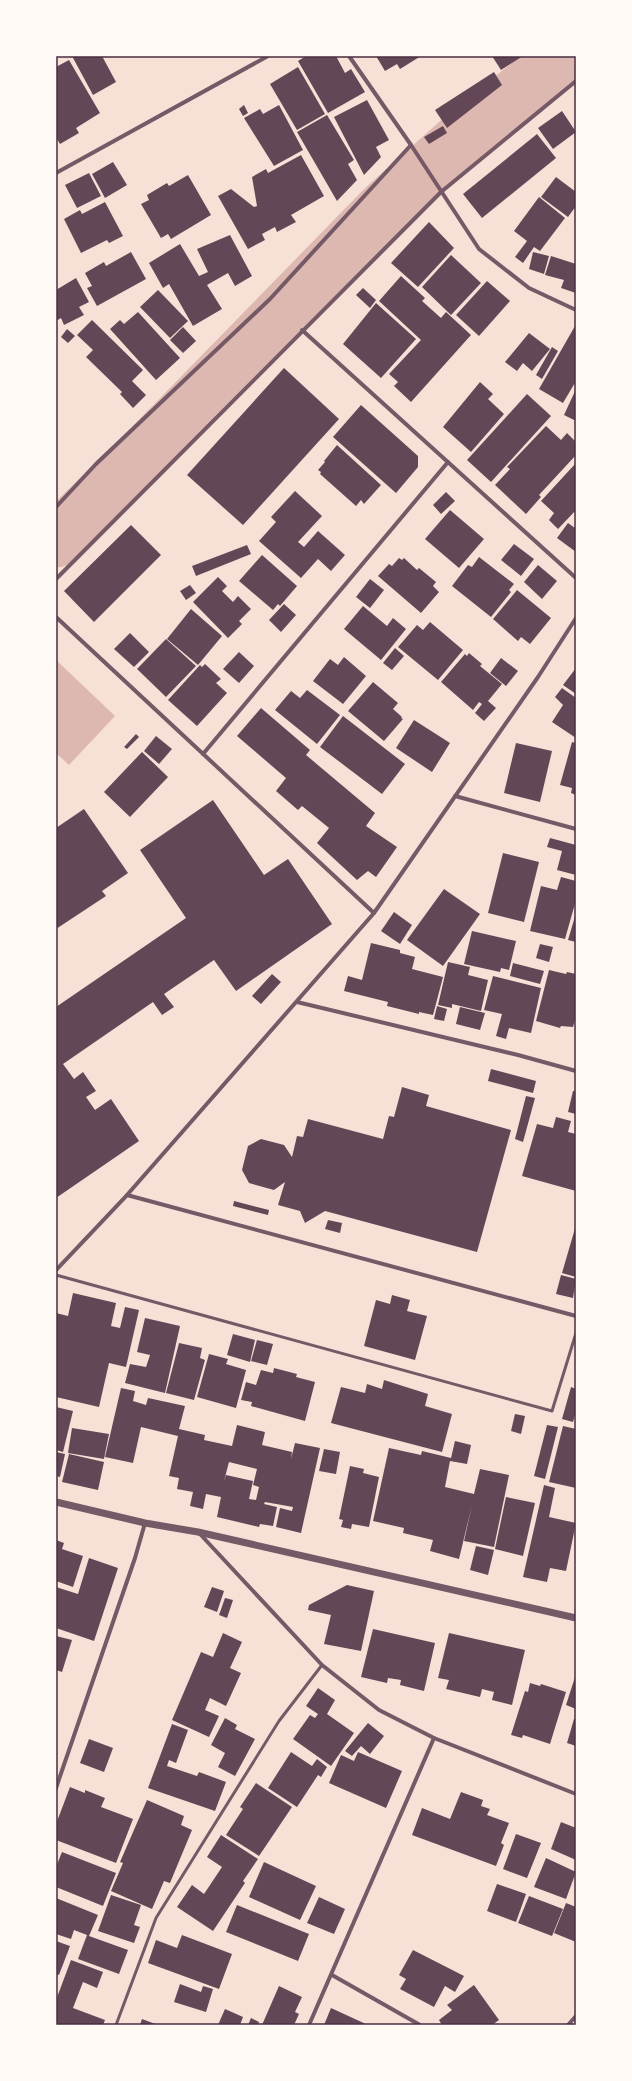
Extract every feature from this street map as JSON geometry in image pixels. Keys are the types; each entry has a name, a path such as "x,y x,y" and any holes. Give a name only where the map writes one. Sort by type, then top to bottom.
{"street":[{"path":"56,173 268,56"},
{"path":"349,56 411,145 479,250 529,288 576,310"},
{"path":"56,579 302,330 441,192 576,81"},
{"path":"56,507 96,464 270,299 411,145"},
{"path":"302,330 576,578"},
{"path":"203,754 448,462"},
{"path":"56,617 374,912"},
{"path":"56,1270 127,1195 374,912 576,618"},
{"path":"455,796 576,829"},
{"path":"297,1002 576,1071"},
{"path":"127,1195 576,1316"},
{"path":"56,1502 145,1523 198,1532 576,1618"},
{"path":"56,1788 145,1523"},
{"path":"198,1532 322,1665 379,1710 434,1738 576,1794"},
{"path":"309,2025 434,1738"},
{"path":"332,1975 420,2025"},
{"path":"568,2025 576,2016"}],"lane":[{"path":"56,1275 552,1411 576,1333"},
{"path":"116,2025 156,1918 279,1721 322,1665"}],"shaded area":[{"path":"56,660 115,716 69,765 56,753"}],"building":[{"path":"72,56 102,56 116,82 93,95"},
{"path":"306,56 336,56 345,73 351,69 365,92 328,113 298,61"},
{"path":"376,56 421,56 400,69 397,64 385,71"},
{"path":"492,56 523,56 501,70"},
{"path":"69,60 100,113 76,128 79,133 60,144 56,137 56,67"},
{"path":"298,67 325,114 297,130 270,84"},
{"path":"494,72 502,85 447,128 435,110"},
{"path":"367,100 389,140 376,147 381,157 364,175 334,117"},
{"path":"244,105 248,113 243,116 239,109"},
{"path":"279,105 303,150 274,166 244,118 260,109 263,114"},
{"path":"562,111 576,132 553,149 538,128"},
{"path":"327,115 354,160 348,164 357,180 337,201 297,132"},
{"path":"443,126 447,133 429,144 424,137"},
{"path":"537,134 556,158 482,218 463,194"},
{"path":"301,155 324,196 291,215 296,222 277,232 275,227 262,234 265,240 248,249 218,196 231,189 254,207 257,206 252,177 266,169 268,173"},
{"path":"113,162 127,185 105,198 92,174"},
{"path":"89,173 101,196 77,208 65,185"},
{"path":"188,175 211,215 171,239 168,234 161,238 141,204 149,200 147,195 167,183 169,186"},
{"path":"556,177 576,192 576,206 568,217 541,197"},
{"path":"539,197 565,218 540,251 534,247 523,263 515,257 527,241 514,231"},
{"path":"105,202 123,236 109,243 107,240 81,253 64,219 80,210 82,214"},
{"path":"429,222 454,248 418,287 391,263"},
{"path":"230,235 252,276 235,286 228,273 207,285 222,309 193,326 169,284 163,288 149,263 180,244 199,276 208,272 197,249"},
{"path":"131,252 146,279 97,306 87,288 92,286 85,273 104,262 106,266"},
{"path":"533,252 549,256 544,274 529,269"},
{"path":"451,255 481,283 451,315 422,287"},
{"path":"551,256 576,264 576,293 561,288 564,280 545,275"},
{"path":"401,276 425,298 422,301 441,318 446,312 471,335 411,402 394,386 398,382 389,374 421,340 379,301"},
{"path":"76,278 89,302 79,307 84,315 64,325 61,318 56,321 56,290"},
{"path":"487,281 510,301 479,336 456,315"},
{"path":"363,288 376,300 370,308 356,295"},
{"path":"158,290 188,321 170,338 140,307"},
{"path":"376,303 416,339 381,378 343,344"},
{"path":"138,312 180,358 156,380 110,329 120,320 124,324"},
{"path":"92,320 143,370 132,381 146,395 133,408 120,394 122,392 86,357 93,350 77,335"},
{"path":"575,326 576,381 563,403 539,389"},
{"path":"183,327 196,341 183,353 170,340"},
{"path":"67,329 75,336 68,343 61,337"},
{"path":"529,333 550,349 532,371 523,363 517,371 505,362"},
{"path":"552,347 558,351 542,379 536,375"},
{"path":"284,368 339,419 243,525 187,475"},
{"path":"480,382 493,394 488,399 504,414 471,452 443,427"},
{"path":"576,389 576,421 564,415"},
{"path":"527,394 551,416 491,482 467,460"},
{"path":"361,405 418,456 418,467 396,493 333,437"},
{"path":"546,426 561,440 567,433 576,442 576,455 539,495 541,497 526,514 495,485 510,469 507,467"},
{"path":"337,445 381,485 364,504 361,500 356,506 320,474 321,472 318,470"},
{"path":"576,463 576,510 558,529 549,520 554,513 541,501"},
{"path":"295,491 322,516 298,542 304,547 318,531 345,555 331,571 318,559 301,578 259,541 276,522 271,517"},
{"path":"446,492 455,501 441,514 433,505"},
{"path":"450,510 484,539 459,568 425,539"},
{"path":"568,523 575,528 576,527 576,552 557,538"},
{"path":"131,525 161,555 94,622 64,591"},
{"path":"514,544 534,559 521,576 501,560"},
{"path":"247,545 251,554 196,576 192,566"},
{"path":"262,555 297,586 280,606 278,604 273,610 239,581"},
{"path":"479,557 514,584 509,590 511,592 491,617 452,586 468,565 472,567"},
{"path":"399,558 402,560 404,558 417,570 419,568 436,582 433,586 439,592 421,613 378,576 389,564 392,566"},
{"path":"538,565 557,581 542,599 524,582"},
{"path":"218,577 227,586 222,591 233,602 238,596 251,609 239,621 242,624 228,638 193,602"},
{"path":"370,579 384,590 370,608 356,597"},
{"path":"190,585 196,593 186,600 180,591"},
{"path":"517,590 551,618 530,644 521,637 518,641 493,619"},
{"path":"284,604 296,615 281,632 269,620"},
{"path":"363,606 387,626 393,618 406,629 381,660 344,629"},
{"path":"191,609 222,636 198,665 167,639"},
{"path":"430,622 463,650 438,680 398,647 417,625 423,630"},
{"path":"130,633 149,652 134,667 114,649"},
{"path":"166,639 196,666 166,697 137,669"},
{"path":"395,648 404,656 392,670 383,663"},
{"path":"239,652 254,666 239,683 223,669"},
{"path":"469,653 482,664 480,666 502,684 488,701 496,708 484,721 475,713 482,704 479,702 473,710 441,682 465,654 467,656"},
{"path":"344,657 366,676 343,704 313,681 330,659 338,665"},
{"path":"501,658 518,671 506,686 490,673"},
{"path":"205,664 221,679 216,683 227,693 197,726 168,700 200,665 202,667"},
{"path":"576,668 576,694 563,685"},
{"path":"373,682 398,703 393,709 403,719 384,741 348,711"},
{"path":"562,688 576,698 576,738 552,722 563,705 555,697"},
{"path":"307,690 340,715 317,744 275,710 291,691 300,698"},
{"path":"261,708 310,750 306,755 375,813 366,826 397,847 376,877 368,871 357,880 317,843 329,828 302,806 298,810 276,791 286,778 237,736"},
{"path":"343,716 405,764 382,794 320,747"},
{"path":"414,720 450,743 432,772 396,748"},
{"path":"136,734 139,737 127,749 124,747"},
{"path":"156,736 172,749 159,764 144,751"},
{"path":"572,742 576,743 576,795 571,793 572,788 560,785"},
{"path":"516,743 552,751 540,802 504,793"},
{"path":"142,752 168,777 130,817 104,792"},
{"path":"213,800 264,875 288,859 332,924 236,991 214,960 164,994 174,1007 162,1015 153,1002 63,1064 74,1079 83,1072 96,1091 86,1097 95,1110 111,1099 139,1141 56,1198 56,1007 186,918 140,850"},
{"path":"84,809 128,873 102,891 106,896 56,929 56,828"},
{"path":"550,838 576,845 576,875 557,870 562,851 547,847"},
{"path":"503,853 539,862 524,922 488,913"},
{"path":"561,877 576,881 576,900 565,939 530,931 541,886 557,890"},
{"path":"444,889 480,914 443,966 407,940"},
{"path":"394,912 412,925 400,944 381,931"},
{"path":"576,913 576,942 568,940"},
{"path":"472,931 516,941 509,970 501,968 500,972 464,964"},
{"path":"371,943 400,950 400,953 415,957 412,969 443,977 433,1015 419,1012 419,1014 387,1006 388,1002 344,991 348,976 362,980"},
{"path":"540,944 553,947 549,962 536,958"},
{"path":"448,962 470,967 468,975 488,980 481,1011 452,1004 452,1008 438,1005"},
{"path":"513,963 544,971 540,984 510,976"},
{"path":"549,970 566,974 567,972 576,974 576,1016 573,1027 561,1026 560,1028 536,1021"},
{"path":"272,974 281,982 261,1004 252,996"},
{"path":"493,976 541,988 531,1033 509,1028 506,1039 496,1036 502,1014 484,1010"},
{"path":"437,1006 447,1009 444,1021 434,1019"},
{"path":"460,1007 485,1013 480,1030 456,1024"},
{"path":"491,1069 536,1081 533,1093 488,1081"},
{"path":"402,1087 429,1095 426,1106 511,1130 477,1252 325,1211 305,1223 300,1211 278,1205 285,1182 274,1190 249,1183 242,1170 248,1146 261,1139 284,1145 292,1157 297,1136 303,1137 308,1119 383,1139 389,1116 394,1117"},
{"path":"573,1091 576,1091 576,1114 568,1112"},
{"path":"526,1096 535,1098 523,1142 515,1139"},
{"path":"556,1117 571,1121 568,1132 576,1134 576,1191 522,1176 537,1124 553,1128"},
{"path":"234,1201 269,1210 268,1215 233,1206"},
{"path":"328,1220 342,1223 340,1233 325,1229"},
{"path":"576,1225 576,1277 562,1273"},
{"path":"561,1275 576,1279 573,1298 556,1294"},
{"path":"73,1293 116,1303 111,1326 120,1328 125,1307 139,1310 126,1367 109,1363 99,1407 56,1397 56,1313 68,1316"},
{"path":"392,1295 410,1300 407,1311 427,1316 415,1360 364,1346 376,1300 390,1304"},
{"path":"145,1318 180,1326 165,1393 125,1383 130,1364 146,1367 150,1355 137,1352"},
{"path":"233,1334 255,1340 250,1362 227,1355"},
{"path":"257,1340 273,1344 267,1365 251,1361"},
{"path":"179,1343 202,1348 200,1358 205,1360 194,1400 166,1393"},
{"path":"209,1354 228,1359 226,1364 246,1370 236,1408 197,1397"},
{"path":"274,1368 297,1374 296,1377 315,1382 305,1421 251,1406 252,1402 241,1400 246,1382 256,1385 261,1370 273,1373"},
{"path":"384,1380 428,1394 425,1406 452,1414 442,1452 331,1423 341,1387 365,1393 367,1384 382,1389"},
{"path":"571,1387 576,1389 576,1411 573,1422 562,1419"},
{"path":"121,1388 135,1391 133,1401 146,1405 148,1398 185,1406 179,1429 205,1435 204,1440 232,1446 237,1425 265,1432 262,1445 292,1452 291,1459 295,1443 320,1448 301,1533 276,1527 280,1508 292,1511 293,1507 265,1502 264,1504 277,1507 273,1526 260,1524 259,1527 217,1517 221,1497 206,1494 203,1509 190,1506 193,1492 177,1489 179,1478 169,1476 178,1436 141,1427 133,1463 105,1457","holes":["229,1462 257,1469 253,1485 259,1487 256,1500 249,1499 253,1481 226,1475 224,1481"]},
{"path":"56,1407 73,1411 63,1452 56,1450"},
{"path":"515,1414 525,1416 521,1434 511,1431"},
{"path":"547,1425 558,1427 545,1479 534,1476"},
{"path":"563,1426 576,1429 576,1488 549,1482"},
{"path":"72,1428 109,1434 104,1459 68,1453"},
{"path":"455,1441 471,1445 467,1464 450,1461 445,1487 474,1494 480,1469 509,1475 494,1547 464,1541 472,1505 459,1559 430,1551 433,1540 403,1533 404,1528 373,1521 389,1448 421,1455 422,1451 451,1458"},
{"path":"324,1449 340,1452 336,1474 319,1471"},
{"path":"56,1452 65,1454 60,1477 56,1476"},
{"path":"69,1454 104,1462 98,1490 62,1482"},
{"path":"350,1466 364,1469 363,1473 379,1477 369,1527 352,1524 351,1529 341,1527 343,1520 339,1519"},
{"path":"544,1485 555,1488 549,1517 576,1523 566,1571 550,1568 547,1582 523,1577"},
{"path":"506,1497 535,1503 523,1556 495,1549"},
{"path":"56,1540 64,1543 62,1549 83,1556 73,1587 56,1581"},
{"path":"476,1546 494,1550 488,1575 470,1570"},
{"path":"89,1558 118,1568 94,1641 56,1628 56,1587 78,1594"},
{"path":"347,1585 374,1591 361,1651 324,1644 331,1615 308,1610 309,1605"},
{"path":"212,1587 224,1591 217,1612 204,1607"},
{"path":"225,1598 233,1600 227,1618 219,1615"},
{"path":"373,1629 435,1643 424,1691 400,1685 401,1680 388,1678 387,1683 361,1677"},
{"path":"223,1633 242,1642 230,1668 241,1673 226,1706 210,1698 205,1710 219,1716 209,1737 172,1720 201,1652 213,1657"},
{"path":"449,1633 525,1650 512,1705 492,1700 494,1692 482,1689 480,1697 446,1689 449,1680 438,1678"},
{"path":"56,1636 72,1640 62,1672 56,1670"},
{"path":"576,1674 576,1709 566,1705"},
{"path":"530,1683 540,1686 541,1684 566,1692 550,1744 523,1735 522,1738 511,1735 525,1691 528,1692"},
{"path":"318,1688 335,1700 327,1714 354,1733 331,1766 293,1739 310,1715 315,1718 318,1714 306,1706"},
{"path":"225,1718 237,1725 235,1729 255,1739 235,1776 218,1767 225,1753 211,1745"},
{"path":"574,1719 576,1719 576,1746 567,1743"},
{"path":"368,1723 384,1736 370,1754 361,1746 352,1756 345,1751"},
{"path":"172,1724 188,1730 176,1763 169,1760 167,1766 197,1776 199,1772 226,1782 215,1811 148,1788"},
{"path":"89,1739 113,1748 104,1772 80,1763"},
{"path":"291,1752 312,1766 317,1759 327,1767 321,1777 318,1775 297,1807 268,1788"},
{"path":"358,1752 402,1771 386,1808 329,1783 341,1755 354,1761"},
{"path":"256,1783 292,1807 259,1856 226,1835 243,1809 240,1807"},
{"path":"70,1787 85,1793 85,1790 105,1798 101,1807 133,1819 116,1863 56,1840 56,1824"},
{"path":"461,1792 483,1800 481,1806 490,1809 487,1815 509,1823 501,1843 504,1845 496,1866 412,1835 422,1808 450,1819"},
{"path":"147,1800 184,1816 181,1825 192,1830 170,1883 164,1881 152,1909 111,1891 123,1863 120,1862"},
{"path":"561,1822 576,1828 576,1860 551,1849"},
{"path":"516,1834 541,1843 527,1878 503,1869"},
{"path":"221,1835 258,1859 243,1881 245,1883 213,1931 177,1907 192,1885 204,1894 222,1867 207,1857"},
{"path":"62,1852 116,1873 103,1906 56,1887 56,1867"},
{"path":"546,1858 576,1872 566,1899 534,1887"},
{"path":"264,1862 316,1886 300,1920 249,1897"},
{"path":"497,1884 526,1894 516,1922 487,1911"},
{"path":"111,1895 141,1905 134,1925 140,1927 134,1943 98,1931"},
{"path":"529,1896 563,1909 552,1936 518,1923"},
{"path":"319,1897 345,1909 334,1934 307,1923"},
{"path":"56,1898 98,1915 89,1936 128,1950 119,1974 78,1959 87,1935 74,1930 71,1939 56,1934"},
{"path":"566,1903 576,1907 576,1942 554,1933"},
{"path":"237,1905 309,1934 298,1961 226,1932"},
{"path":"182,1935 232,1954 219,1989 148,1963 156,1940 177,1948"},
{"path":"56,1941 70,1946 59,1975 56,1974"},
{"path":"413,1950 464,1976 455,1992 445,1986 434,2007 400,1989 406,1979 399,1975"},
{"path":"71,1960 103,1972 97,1988 83,1982 73,2008 105,2020 103,2025 56,2025 56,2000"},
{"path":"180,1984 201,1992 203,1986 213,1989 206,2012 174,2002"},
{"path":"474,1985 499,2020 492,2025 442,2025 439,2020 452,2010 447,2005"},
{"path":"279,1986 302,1997 295,2012 299,2014 294,2025 262,2025"},
{"path":"331,2008 368,2025 324,2025"},
{"path":"225,2009 243,2017 240,2025 218,2025"},
{"path":"251,2018 259,2022 258,2025 248,2025"},
{"path":"142,2019 158,2025 140,2025"}],"waterway":[{"path":"56,540 143,455 385,207 468,133 565,56"}]}
